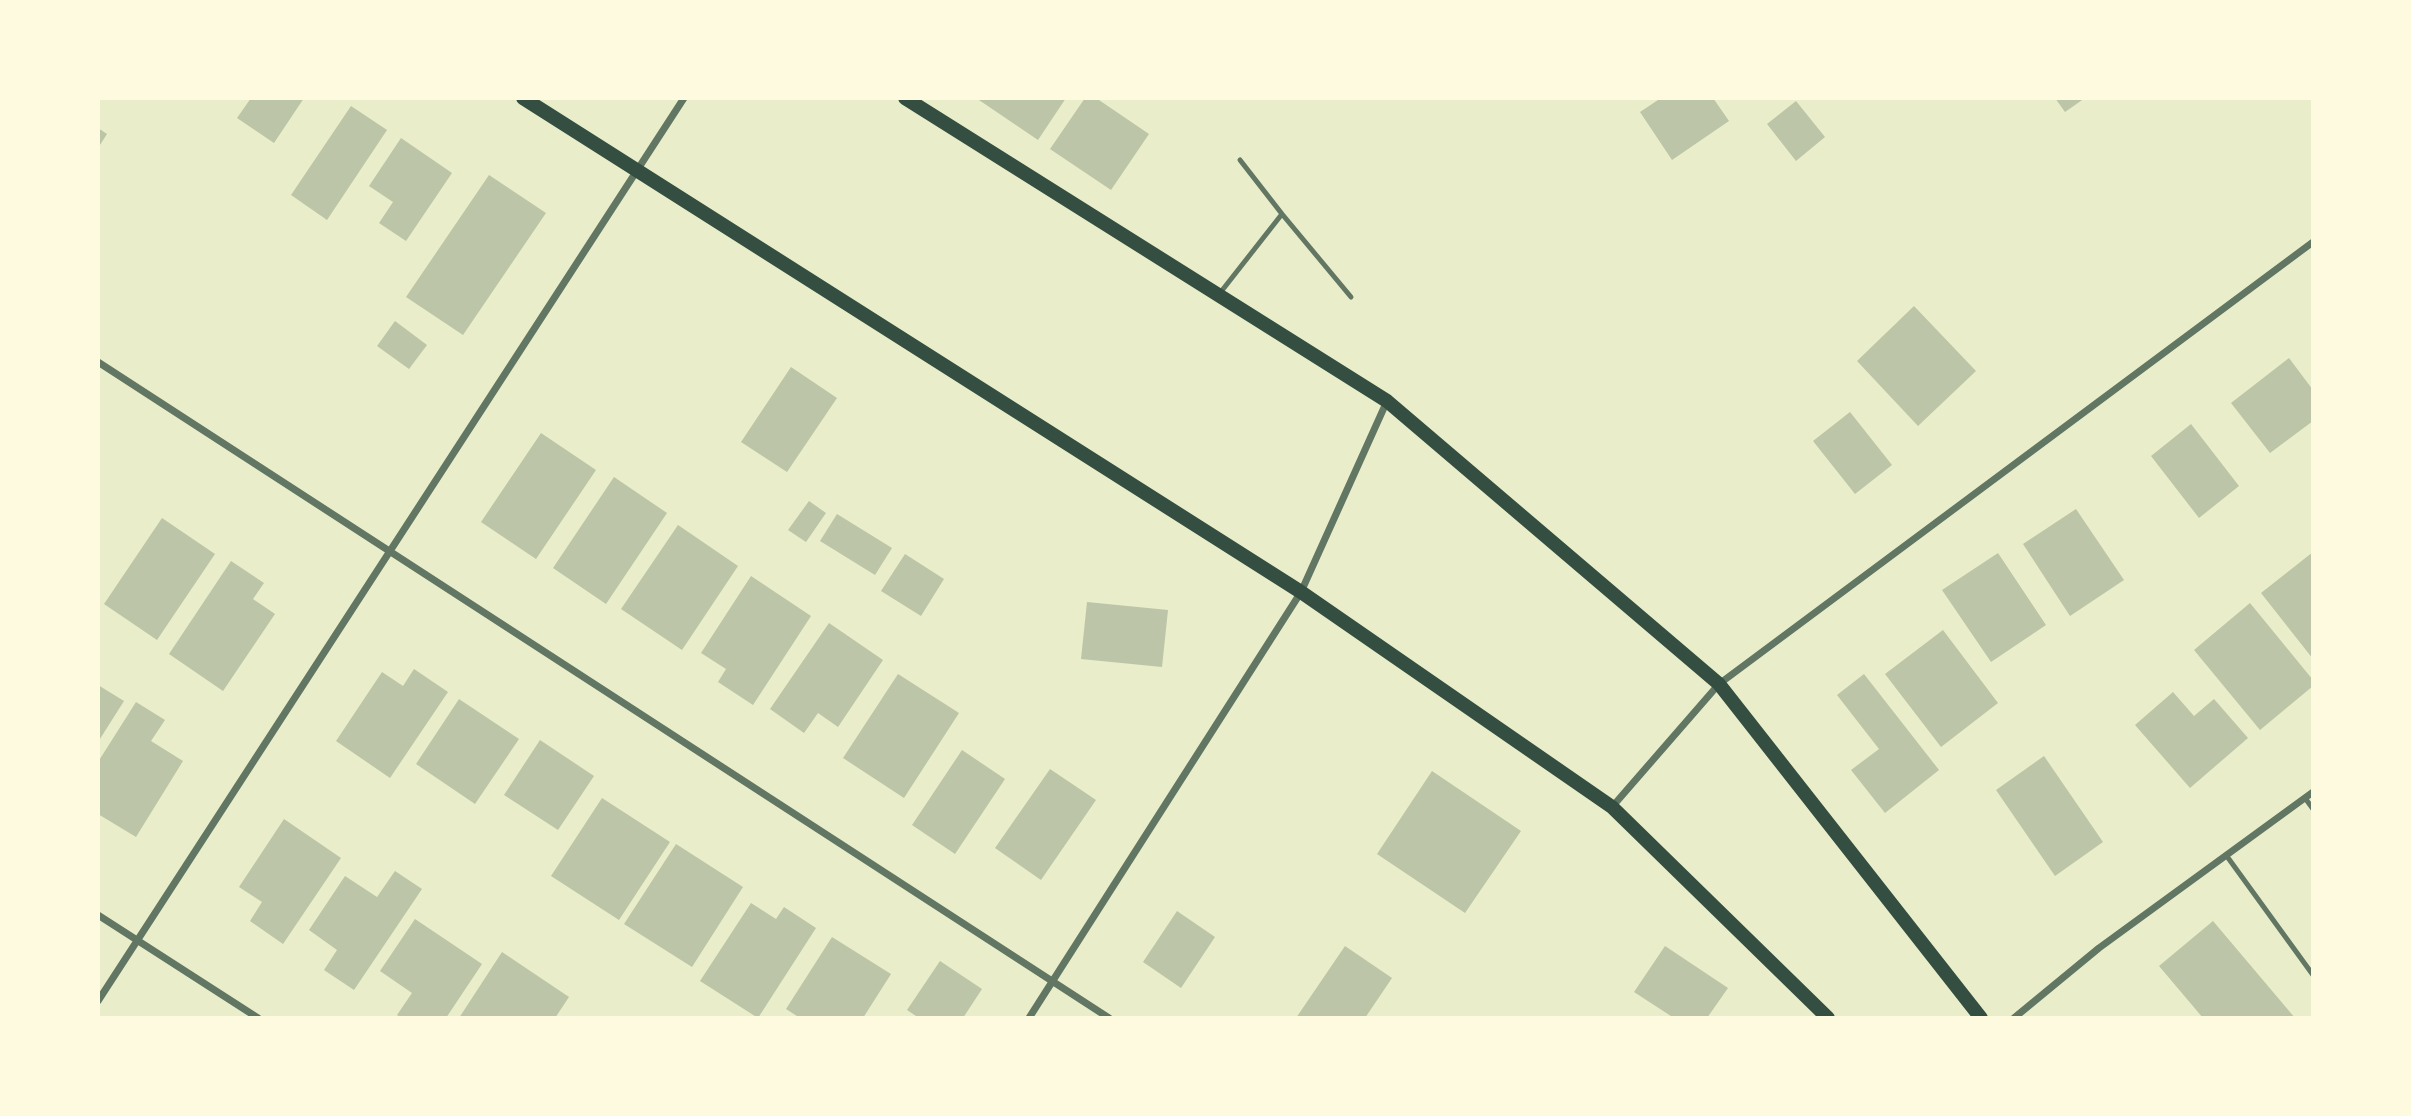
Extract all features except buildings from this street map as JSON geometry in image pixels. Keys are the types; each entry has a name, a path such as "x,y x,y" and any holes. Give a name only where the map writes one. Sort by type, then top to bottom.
{"main road":[{"path":"523,98 1301,593 1612,807 1828,1018"},
{"path":"905,98 1387,401 1719,684 1981,1018"}],"street":[{"path":"98,1000 684,98"},
{"path":"1612,807 1719,684 2313,242"},
{"path":"98,362 1109,1018"},
{"path":"1029,1018 1301,593 1387,401"},
{"path":"2014,1018 2099,948 2313,792"},
{"path":"98,915 258,1018"}],"lane":[{"path":"1240,160 1350,297"},
{"path":"1219,295 1282,214"},
{"path":"2305,798 2313,809"},
{"path":"2226,855 2313,975"}]}
